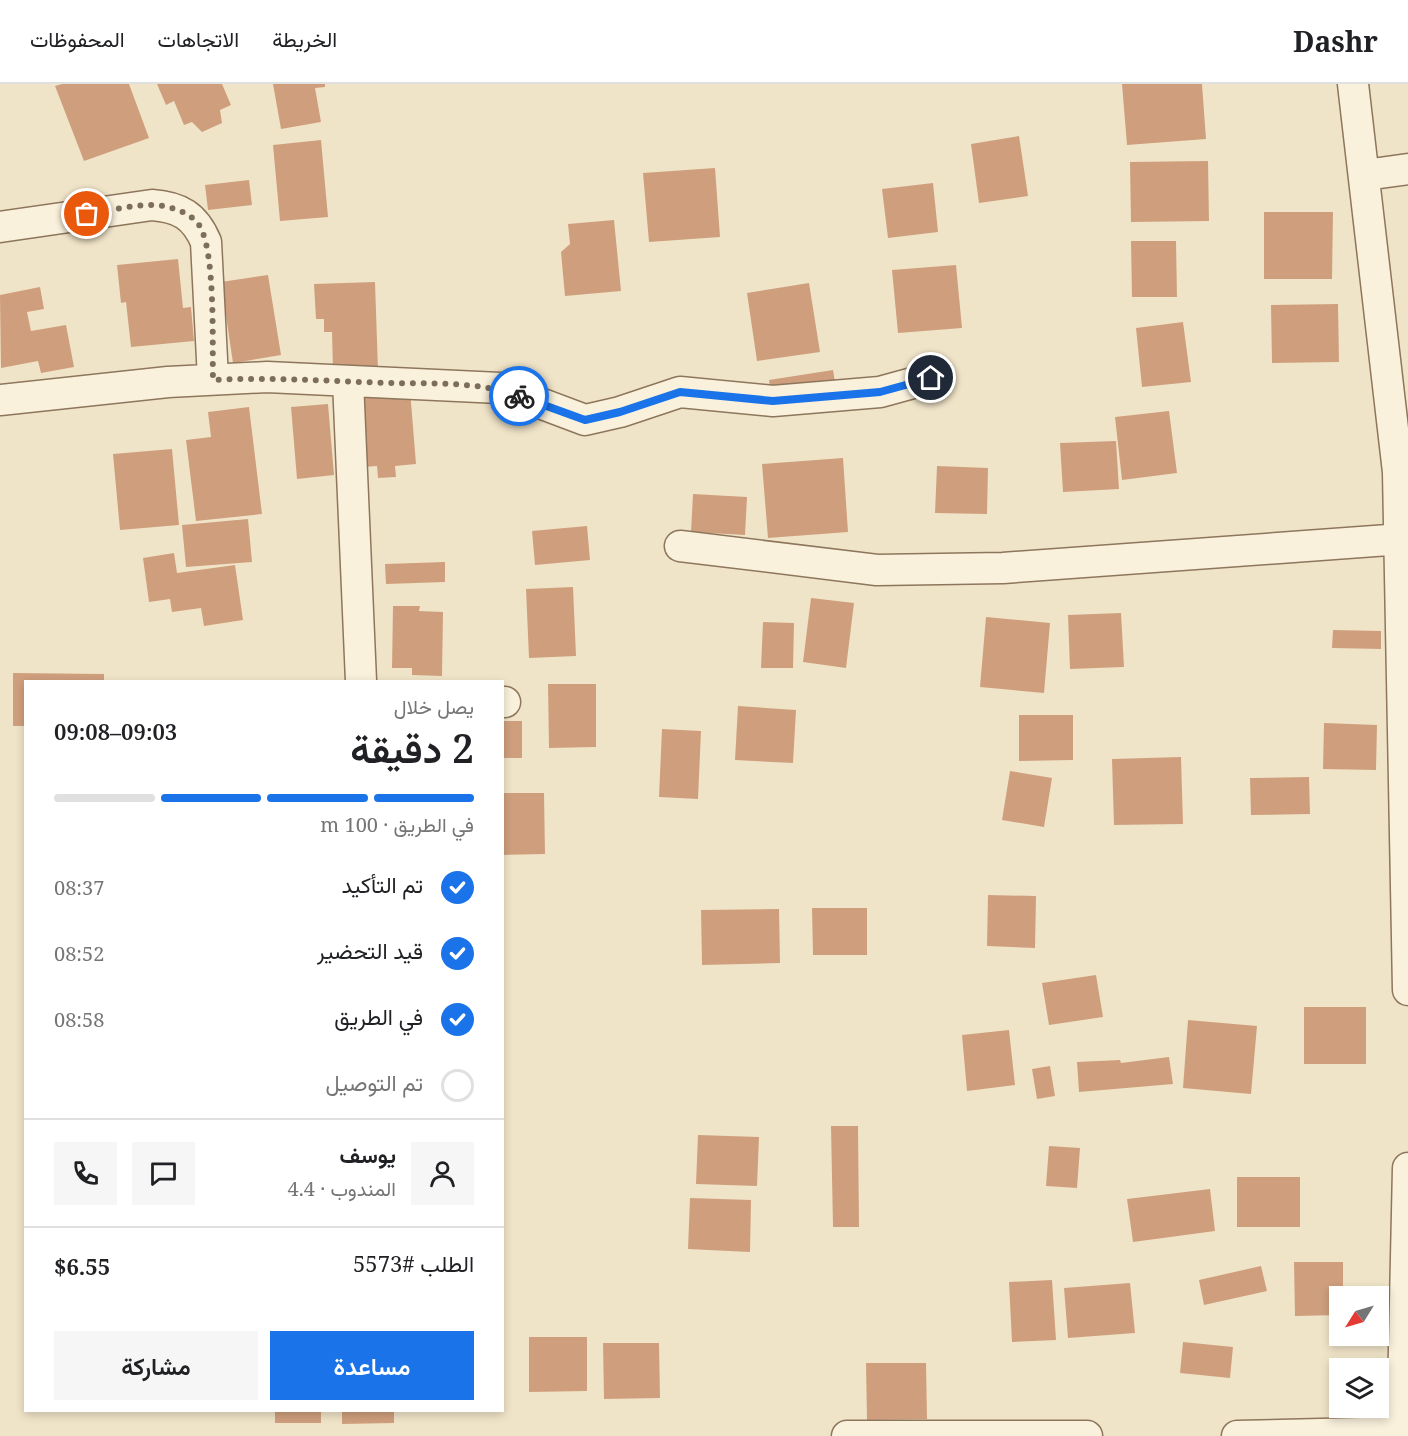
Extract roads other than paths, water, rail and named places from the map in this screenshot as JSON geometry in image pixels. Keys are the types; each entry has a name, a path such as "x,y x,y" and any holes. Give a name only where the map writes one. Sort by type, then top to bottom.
{"street":[{"path":"1353,84 1403,472 1408,990"},
{"path":"1365,175 1408,169"},
{"path":"0,226 152,206 167,206 186,213 199,225 206,242 213,380"},
{"path":"0,400 73,390 267,377 500,388 585,420 620,412 680,392 773,401 880,392 931,378"},
{"path":"348,381 361,680"},
{"path":"680,546 877,570 1014,567 1402,539"},
{"path":"1237,1436 1402,1434 1408,1168"},
{"path":"847,1436 1087,1436"}]}
